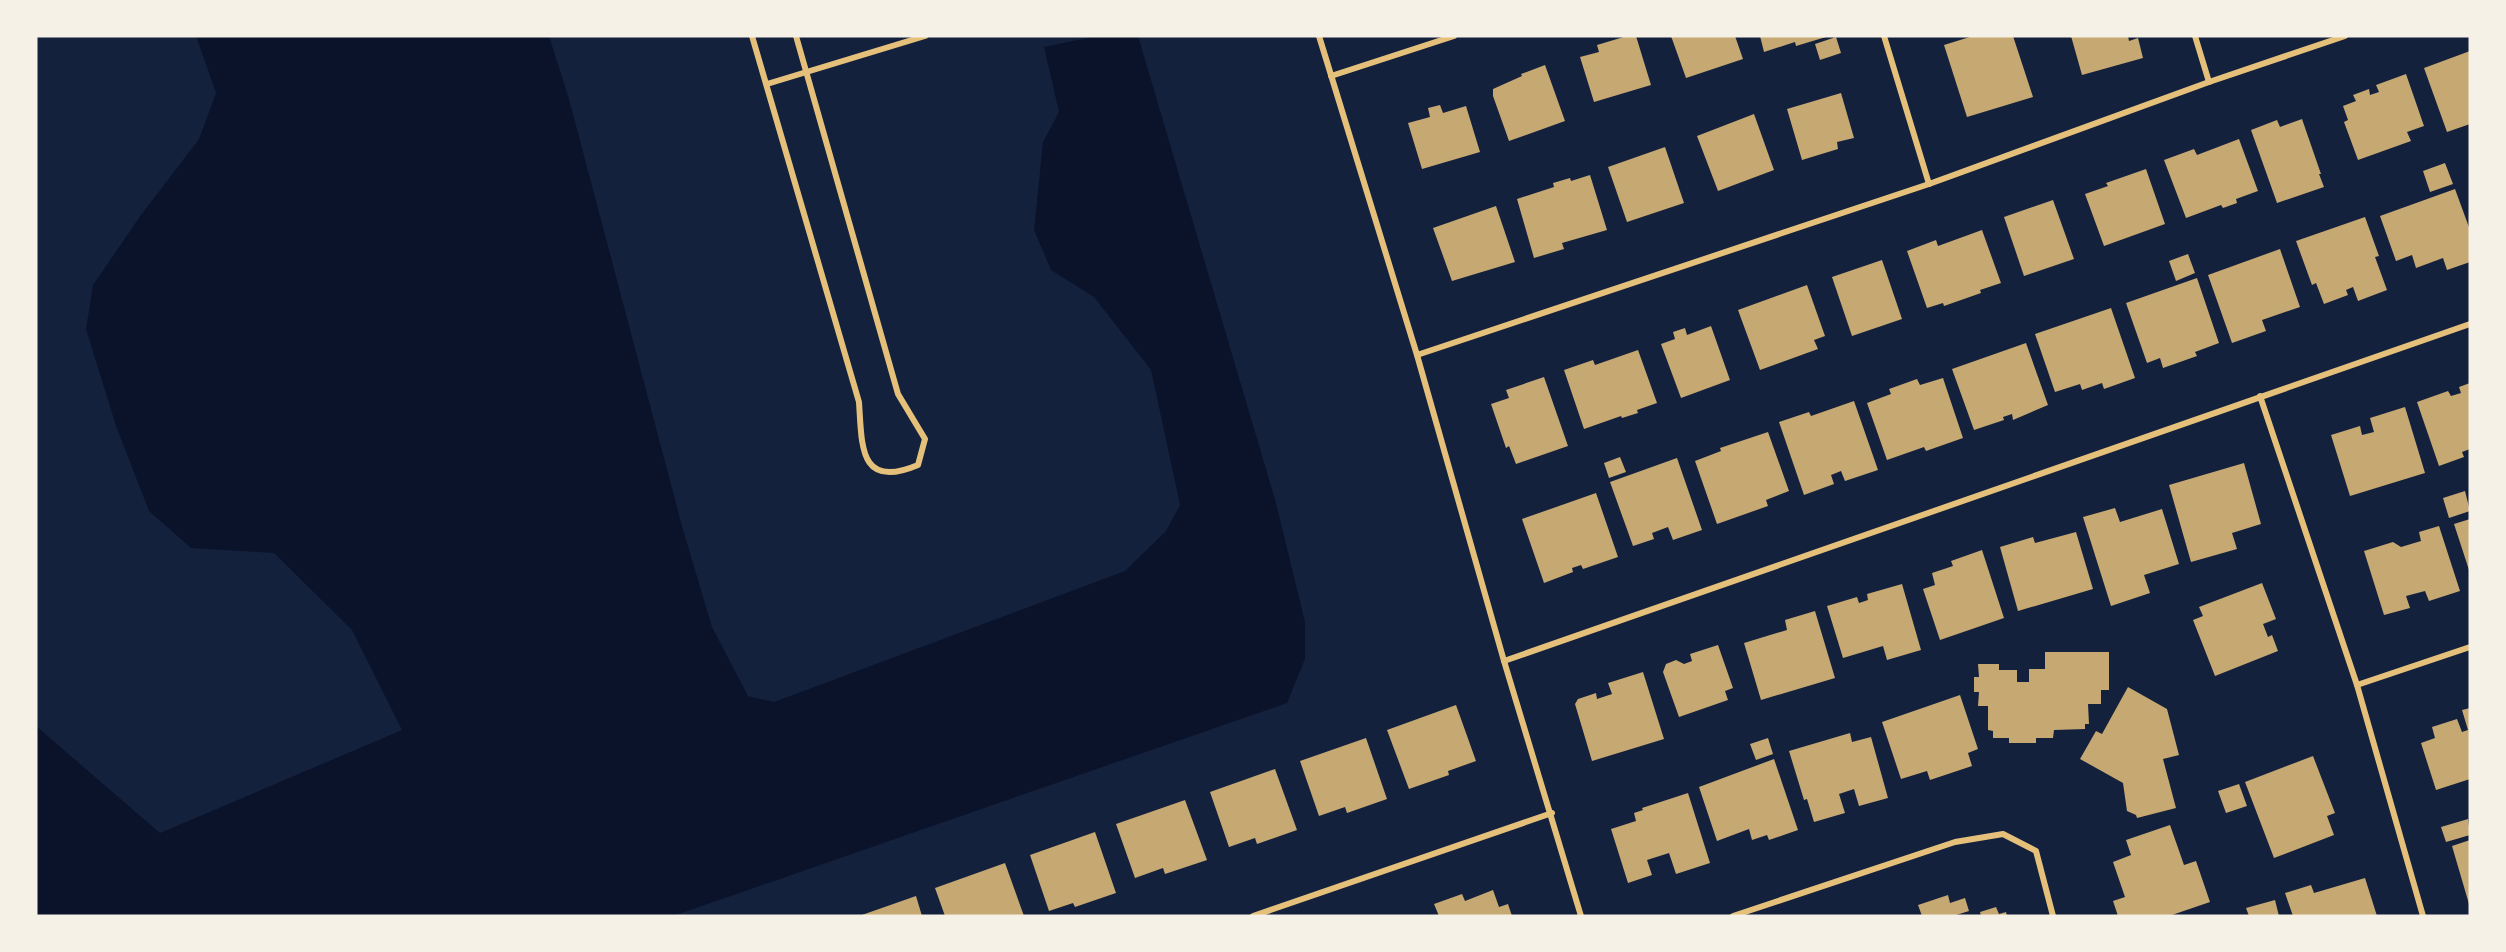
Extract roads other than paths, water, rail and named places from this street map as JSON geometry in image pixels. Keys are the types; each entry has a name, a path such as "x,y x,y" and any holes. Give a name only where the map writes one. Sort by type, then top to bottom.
{"street":[{"path":"752,36 859,402 862,449 871,466 879,472 898,474 918,465 925,439 898,394 796,36"},
{"path":"767,84 925,36"},
{"path":"1319,36 1417,356 1504,661 1552,813 1581,916"},
{"path":"1331,76 1454,36"},
{"path":"1884,36 1929,184"},
{"path":"2195,36 2209,82"},
{"path":"1417,356 1929,184 2209,82 2345,36"},
{"path":"1504,661 2470,324"},
{"path":"2260,396 2357,685 2423,916"},
{"path":"2357,685 2470,647"},
{"path":"1253,916 1552,813"},
{"path":"1733,916 1955,842 2003,834 2036,851 2054,916"}],"water":[{"path":"196,36 549,36 569,99 682,526 712,627 748,696 774,702 1125,571 1166,531 1180,505 1151,370 1094,297 1051,270 1034,230 1043,142 1059,112 1044,47 1097,36 1138,36 1276,503 1305,622 1305,659 1287,703 673,916 36,916 36,726 160,833 402,730 352,630 274,553 191,548 149,511 116,426 86,329 93,285 141,215 199,139 216,93"}]}
